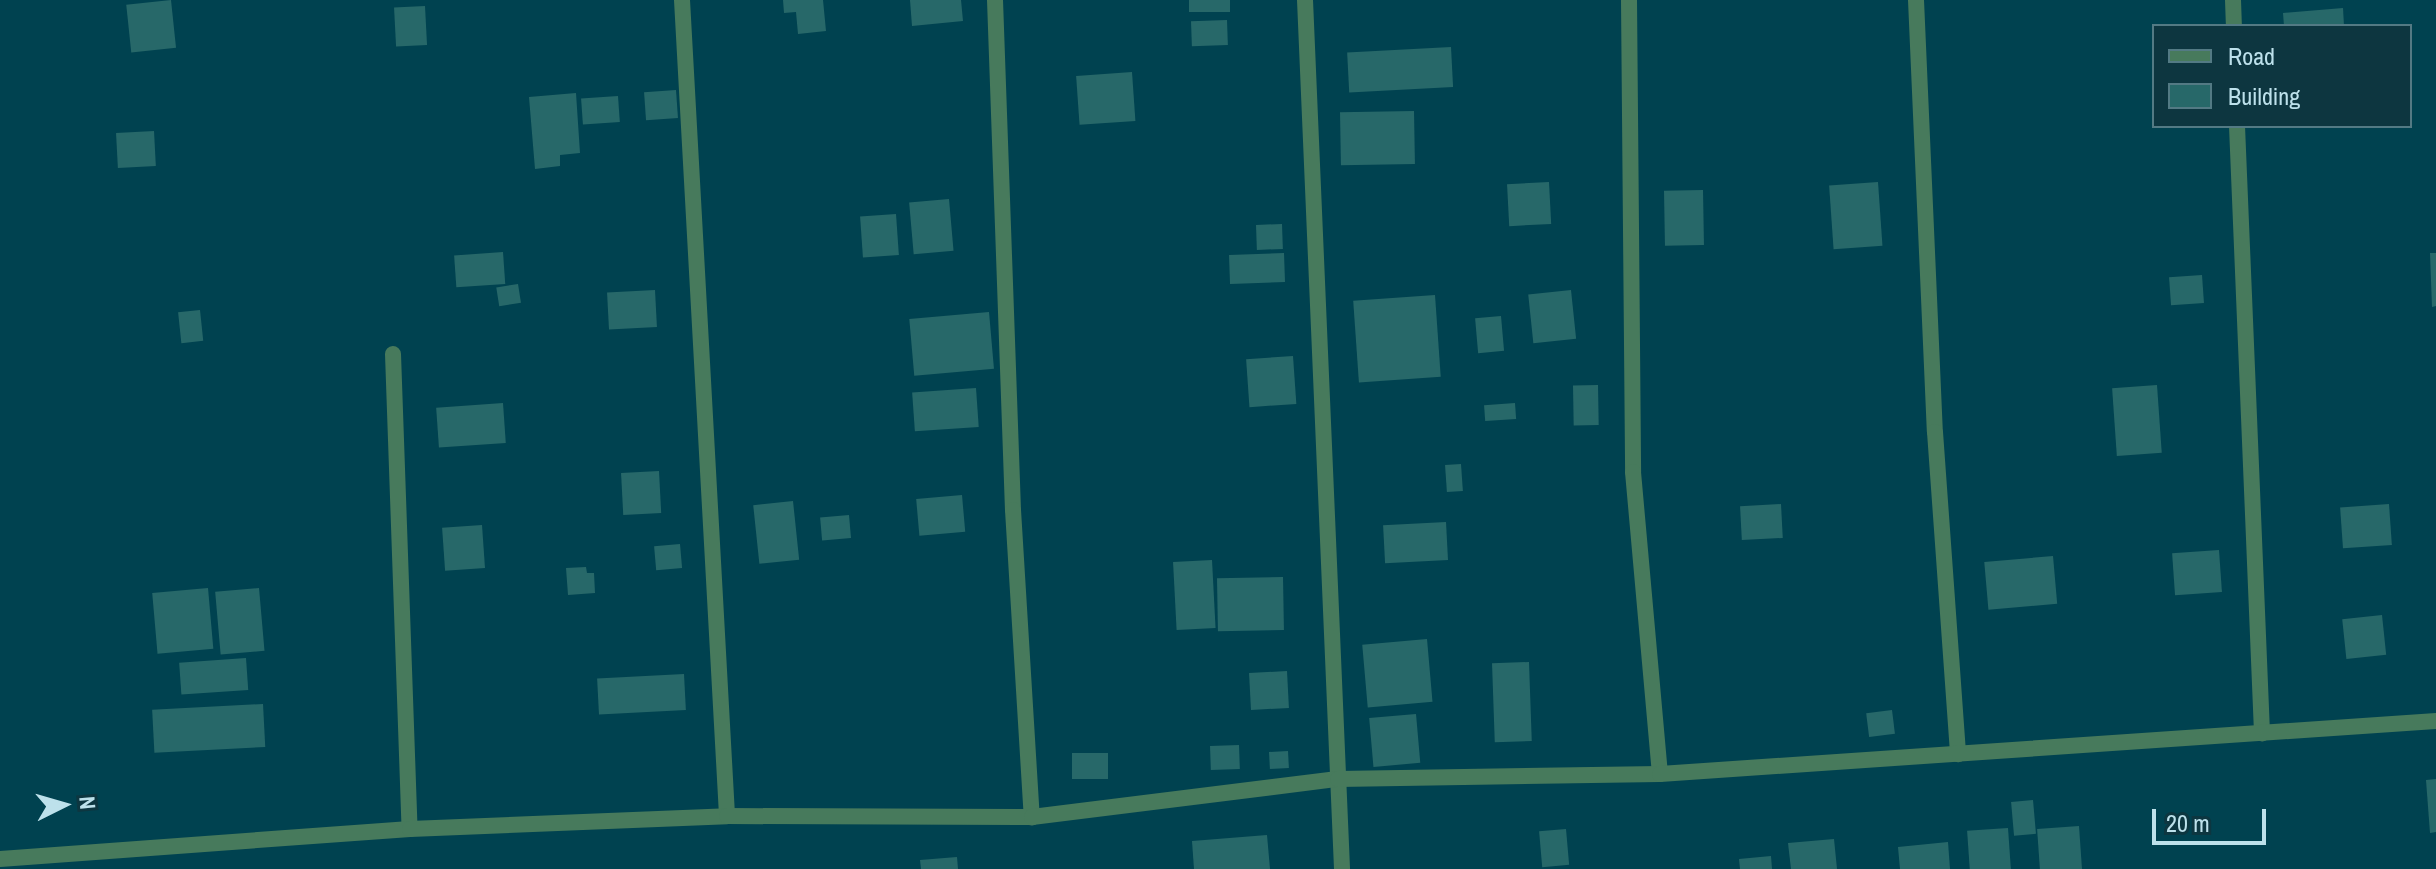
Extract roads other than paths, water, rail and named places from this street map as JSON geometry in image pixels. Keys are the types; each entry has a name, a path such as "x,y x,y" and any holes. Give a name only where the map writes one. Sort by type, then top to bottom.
{"street":[{"path":"682,0 727,816"},
{"path":"995,0 1013,510 1032,817"},
{"path":"1305,0 1342,869"},
{"path":"1629,0 1633,472 1660,774"},
{"path":"1916,0 1935,432 1958,754"},
{"path":"2233,0 2234,24"},
{"path":"2237,128 2262,733"},
{"path":"393,354 410,829"},
{"path":"0,859 410,829 727,816 1032,817 1338,779 1660,774 2436,721"}]}
